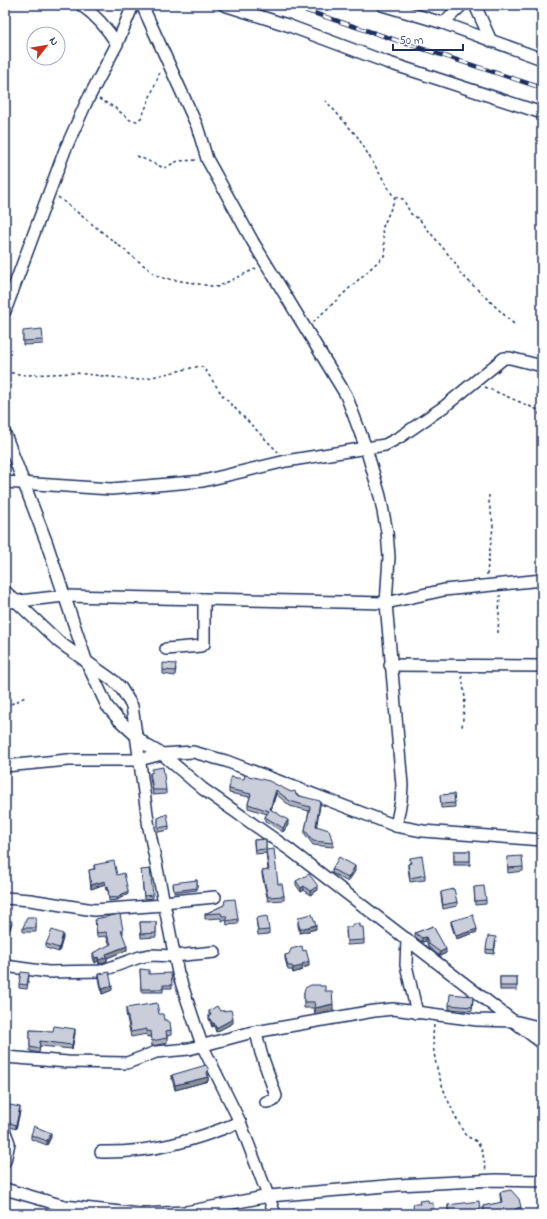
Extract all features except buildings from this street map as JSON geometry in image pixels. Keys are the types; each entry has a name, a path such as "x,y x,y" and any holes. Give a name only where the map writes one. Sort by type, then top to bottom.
{"street":[{"path":"81,5 108,29 117,44"},
{"path":"5,311 7,297 49,190 91,95 117,44 133,5"},
{"path":"142,5 197,126 207,158 266,264 346,396 366,448 380,496 390,557 386,602 390,665 402,785 401,801 396,826"},
{"path":"224,5 287,25 386,62 542,113"},
{"path":"382,5 443,23 542,59"},
{"path":"443,23 462,5"},
{"path":"475,5 490,41"},
{"path":"5,482 25,482 111,489 203,481 286,461 385,445 400,437 445,406 504,358 510,358 542,366"},
{"path":"5,434 25,482 87,663 107,706 146,746 162,754 204,790 290,850 457,979 514,1020 542,1043"},
{"path":"10,602 65,596 204,600 386,602 444,590 542,580"},
{"path":"5,591 10,602 58,642 114,681 128,698 132,706 149,828 174,956 189,1009 202,1045 240,1122 275,1214"},
{"path":"166,650 202,646 204,644 204,600"},
{"path":"390,665 542,666"},
{"path":"5,766 68,760 139,760 162,754 193,752 226,762 396,826 449,834 542,840"},
{"path":"5,898 30,900 94,910 164,904 215,897"},
{"path":"407,939 406,965 417,1013"},
{"path":"5,966 55,973 101,971 140,957 151,955 174,956 215,952"},
{"path":"5,1057 122,1064 147,1054 189,1049 256,1032 374,1011 392,1010 477,1020 514,1020 542,1028"},
{"path":"256,1032 259,1048 276,1096 273,1101 266,1102"},
{"path":"101,1152 124,1152 166,1147 208,1135 240,1122"},
{"path":"5,1132 9,1143 5,1161"},
{"path":"5,1189 64,1206 140,1214 186,1212 269,1196 398,1185 490,1180 542,1181"}],"path":[{"path":"5,11 6,5"},
{"path":"91,95 114,107 130,120 137,121 142,117 156,85 165,56"},
{"path":"305,329 384,256 385,251 382,229 395,200 357,136 326,101"},
{"path":"137,156 164,168 178,161 207,158"},
{"path":"49,190 156,275 162,278 217,287 266,264"},
{"path":"394,197 403,199 411,214 420,220 457,265 460,273 515,325"},
{"path":"5,372 26,375 76,373 140,380 200,366 204,368 223,396 286,461"},
{"path":"474,383 536,409 542,418"},
{"path":"486,586 493,526 492,511 488,502 489,495"},
{"path":"498,633 501,585"},
{"path":"462,666 465,698 462,728"},
{"path":"5,706 25,697"},
{"path":"435,1015 433,1049 442,1082 464,1133 468,1138 474,1140 480,1146 490,1180"}],"railway":[{"path":"289,5 542,88"}]}
